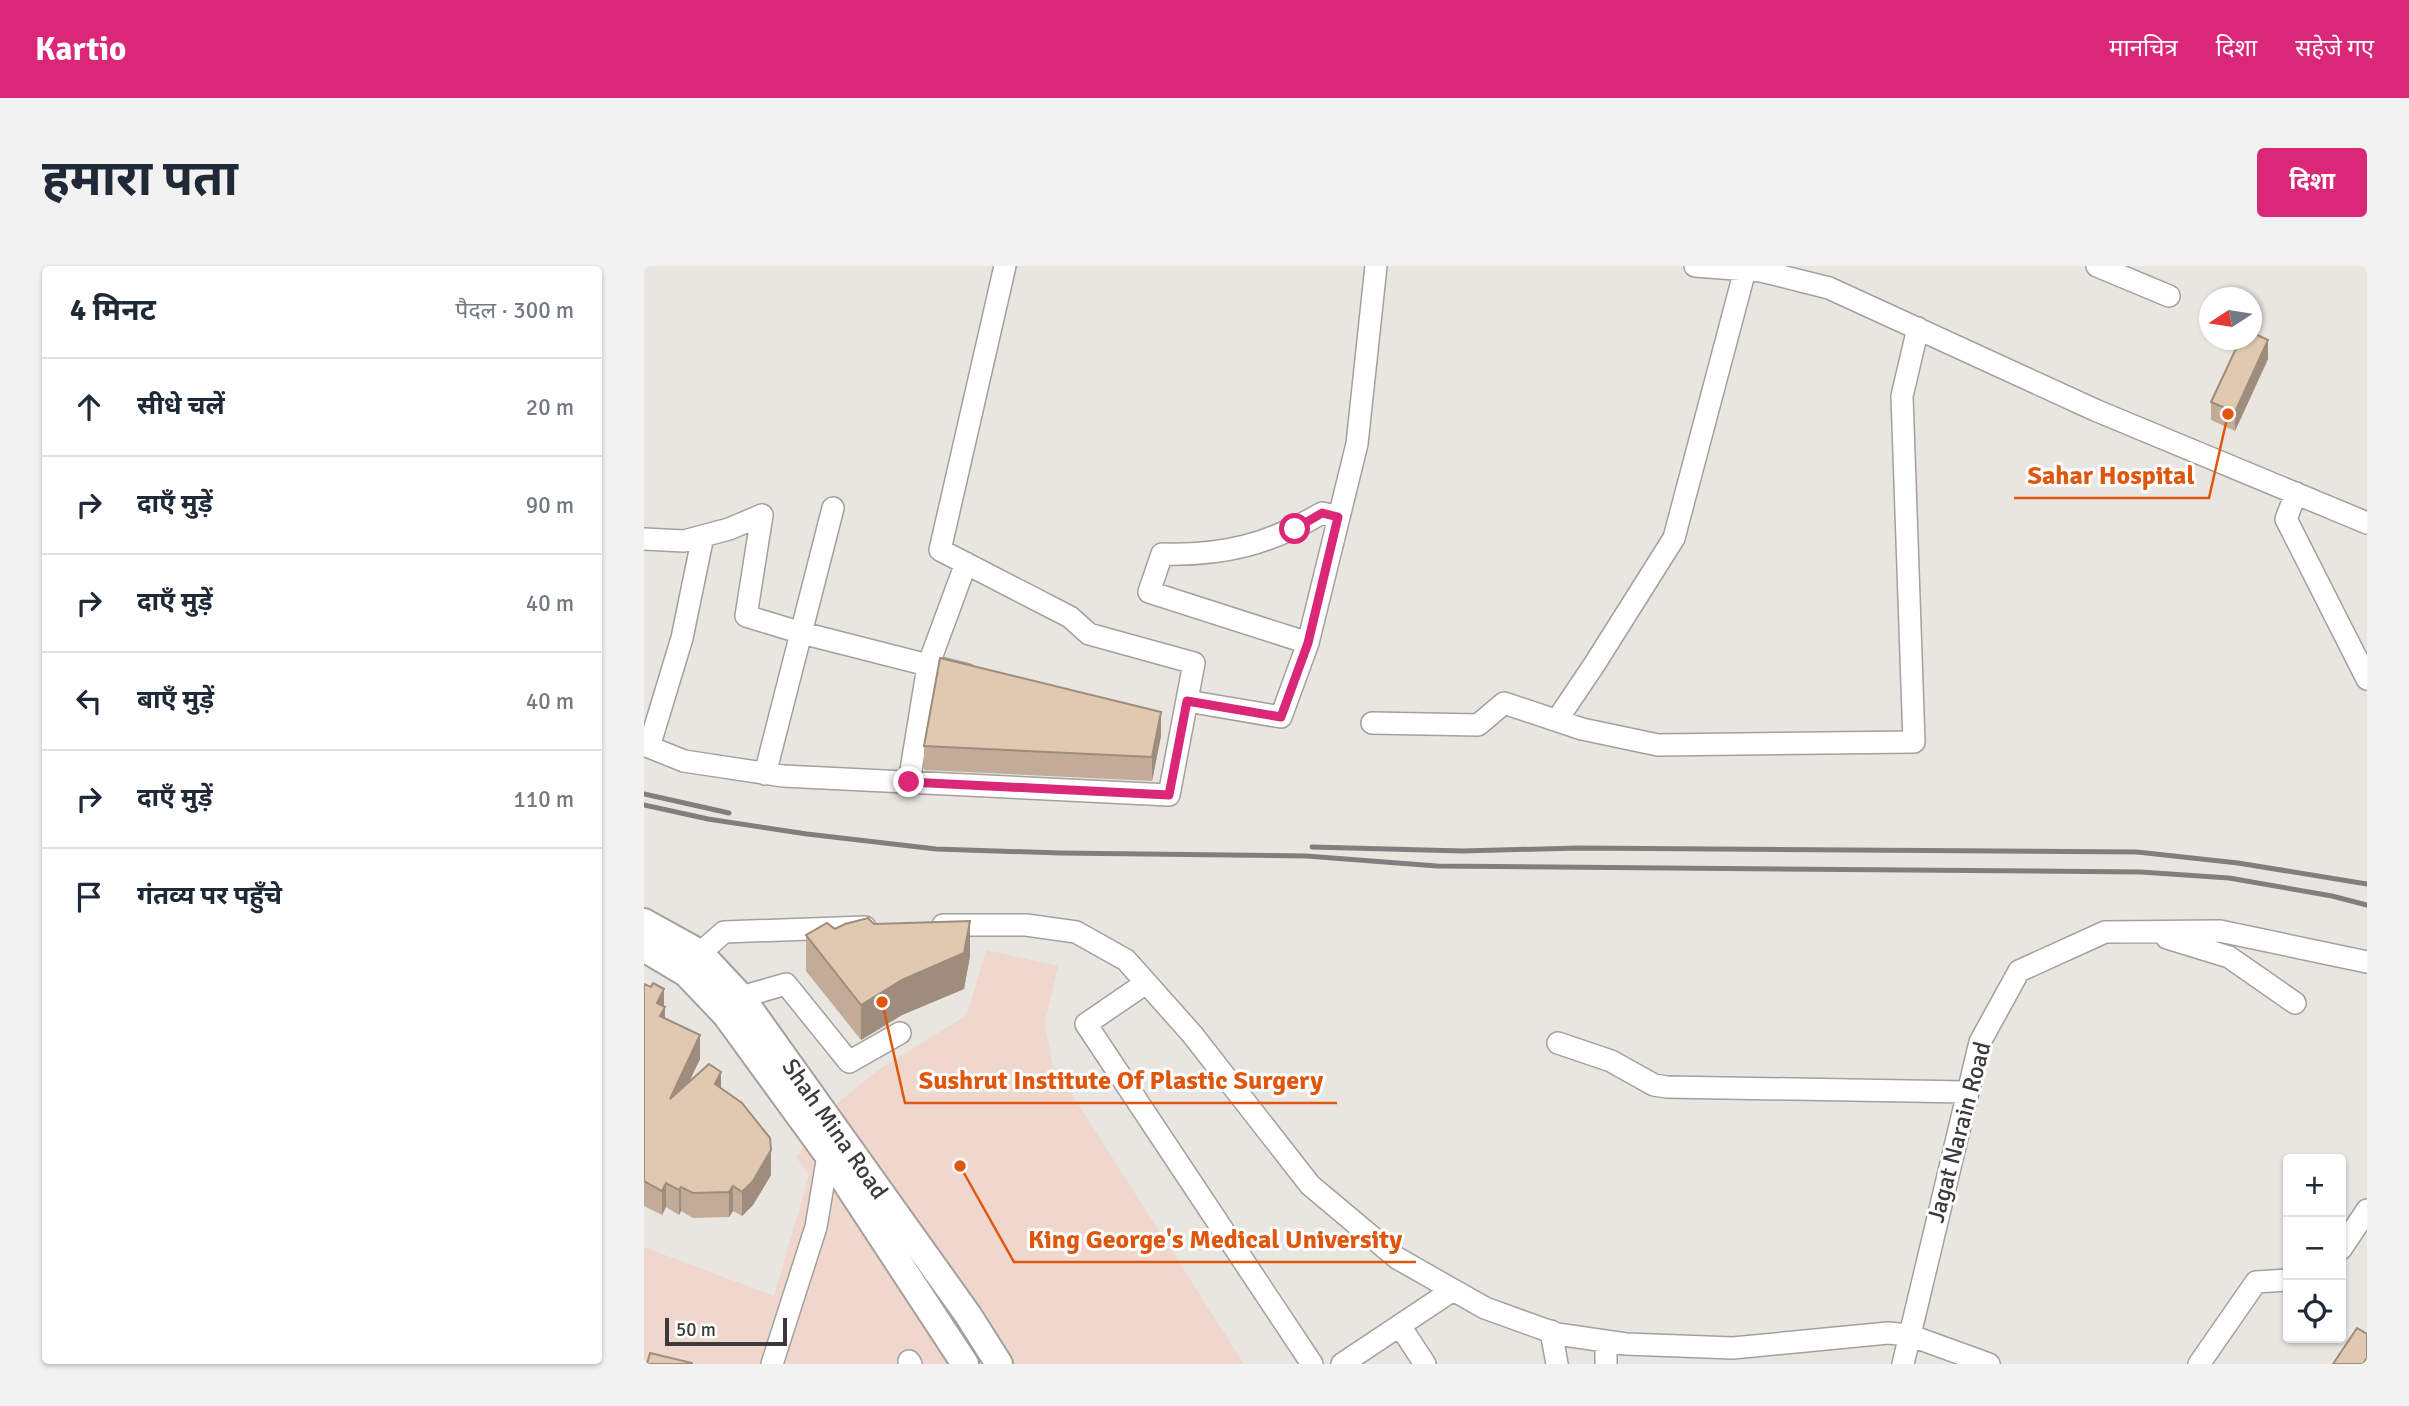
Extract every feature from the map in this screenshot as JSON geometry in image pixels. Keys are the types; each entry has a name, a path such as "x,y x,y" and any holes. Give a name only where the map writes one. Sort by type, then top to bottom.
{"main road":[{"name":"Shah Mina Road","path":"644,922 693,963 741,997 965,1364"},
{"name":"Shah Mina Road","path":"644,948 693,963 726,1016 960,1304 999,1364"}],"street":[{"path":"703,536 682,638 647,746 684,761 783,776 1169,795 1194,663 1089,634 1070,617 940,551 1005,266"},
{"path":"1187,701 1281,717 1308,643 1357,444 1376,266"},
{"path":"1695,266 1761,271 1829,288 2095,410 2367,523"},
{"path":"2102,267 2169,296"},
{"path":"1556,720 1674,538 1745,270"},
{"path":"1372,723 1478,724 1504,703 1582,729 1658,745 1914,742 1902,396 1918,328"},
{"path":"2296,493 2286,519 2367,679"},
{"path":"765,774 833,508"},
{"path":"1308,643 1149,592 1162,554 1188,555 1252,546 1295,529 1322,513 1338,517"},
{"path":"644,538 684,541 730,529 762,515 746,616 802,633 982,678"},
{"path":"909,782 928,666 965,563"},
{"path":"1156,719 1183,726"},
{"path":"928,925 1026,925 1076,932 1126,960 1192,1034 1310,1185 1397,1258 1485,1308 1551,1331 1679,1355 1888,1333 1909,1335 1975,1362"},
{"path":"693,963 724,932 887,926"},
{"path":"2146,931 2229,957 2295,1003"},
{"name":"Jagat Narain Road","path":"1903,1364 1980,1042 2019,971 2105,932 2220,931 2367,962"},
{"path":"1146,983 1086,1024 1312,1364"},
{"path":"741,997 786,984 849,1062 900,1033"},
{"path":"1558,1043 1611,1061 1654,1085 1667,1087 1967,1092"},
{"path":"772,1364 816,1227 835,1148"},
{"path":"2346,1242 2367,1210"},
{"path":"2199,1364 2256,1283 2283,1280"},
{"path":"1342,1364 1453,1290"},
{"path":"1400,1326 1426,1364"},
{"path":"1551,1331 1557,1364"},
{"path":"1606,1341 1606,1364"}],"shaded area":[{"path":"986,950 1058,966 1045,1023 1052,1063 1244,1364 644,1364 644,1247 774,1296 809,1175 796,1157 840,1101 878,1070 967,1015"}],"building":[{"path":"2262,337 2268,340 2235,412 2211,402 2235,350 2262,350"},
{"path":"940,658 1161,712 1152,757 924,746"},
{"path":"868,918 874,924 970,921 964,953 902,980 861,1005 806,935 827,923 835,929"},
{"path":"653,983 664,989 657,1003 665,1007 660,1016 700,1035 670,1099 709,1064 721,1072 715,1084 742,1103 770,1138 771,1150 753,1181 742,1192 733,1186 729,1192 693,1193 666,1183 662,1191 644,1181 644,984 651,987"},
{"path":"2357,1328 2367,1334 2367,1358 2363,1364 2333,1364"},
{"path":"650,1353 692,1363 692,1364 647,1364"}],"railway":[{"path":"644,794 729,813"},
{"path":"644,805 708,819 807,834 936,849 1306,856 1437,866 2141,872 2229,878 2332,896 2367,905"},
{"path":"1312,847 1463,851 1578,848 2137,852 2238,863 2367,884"}],"place":[{"name":"Sahar Hospital","path":"2228,414"},
{"name":"Sushrut Institute Of Plastic Surgery","path":"882,1002"},
{"name":"King George's Medical University","path":"960,1166"}],"route":[{"path":"909,782 1169,795 1187,701 1281,717 1308,643 1338,517 1322,513 1295,529"}]}
